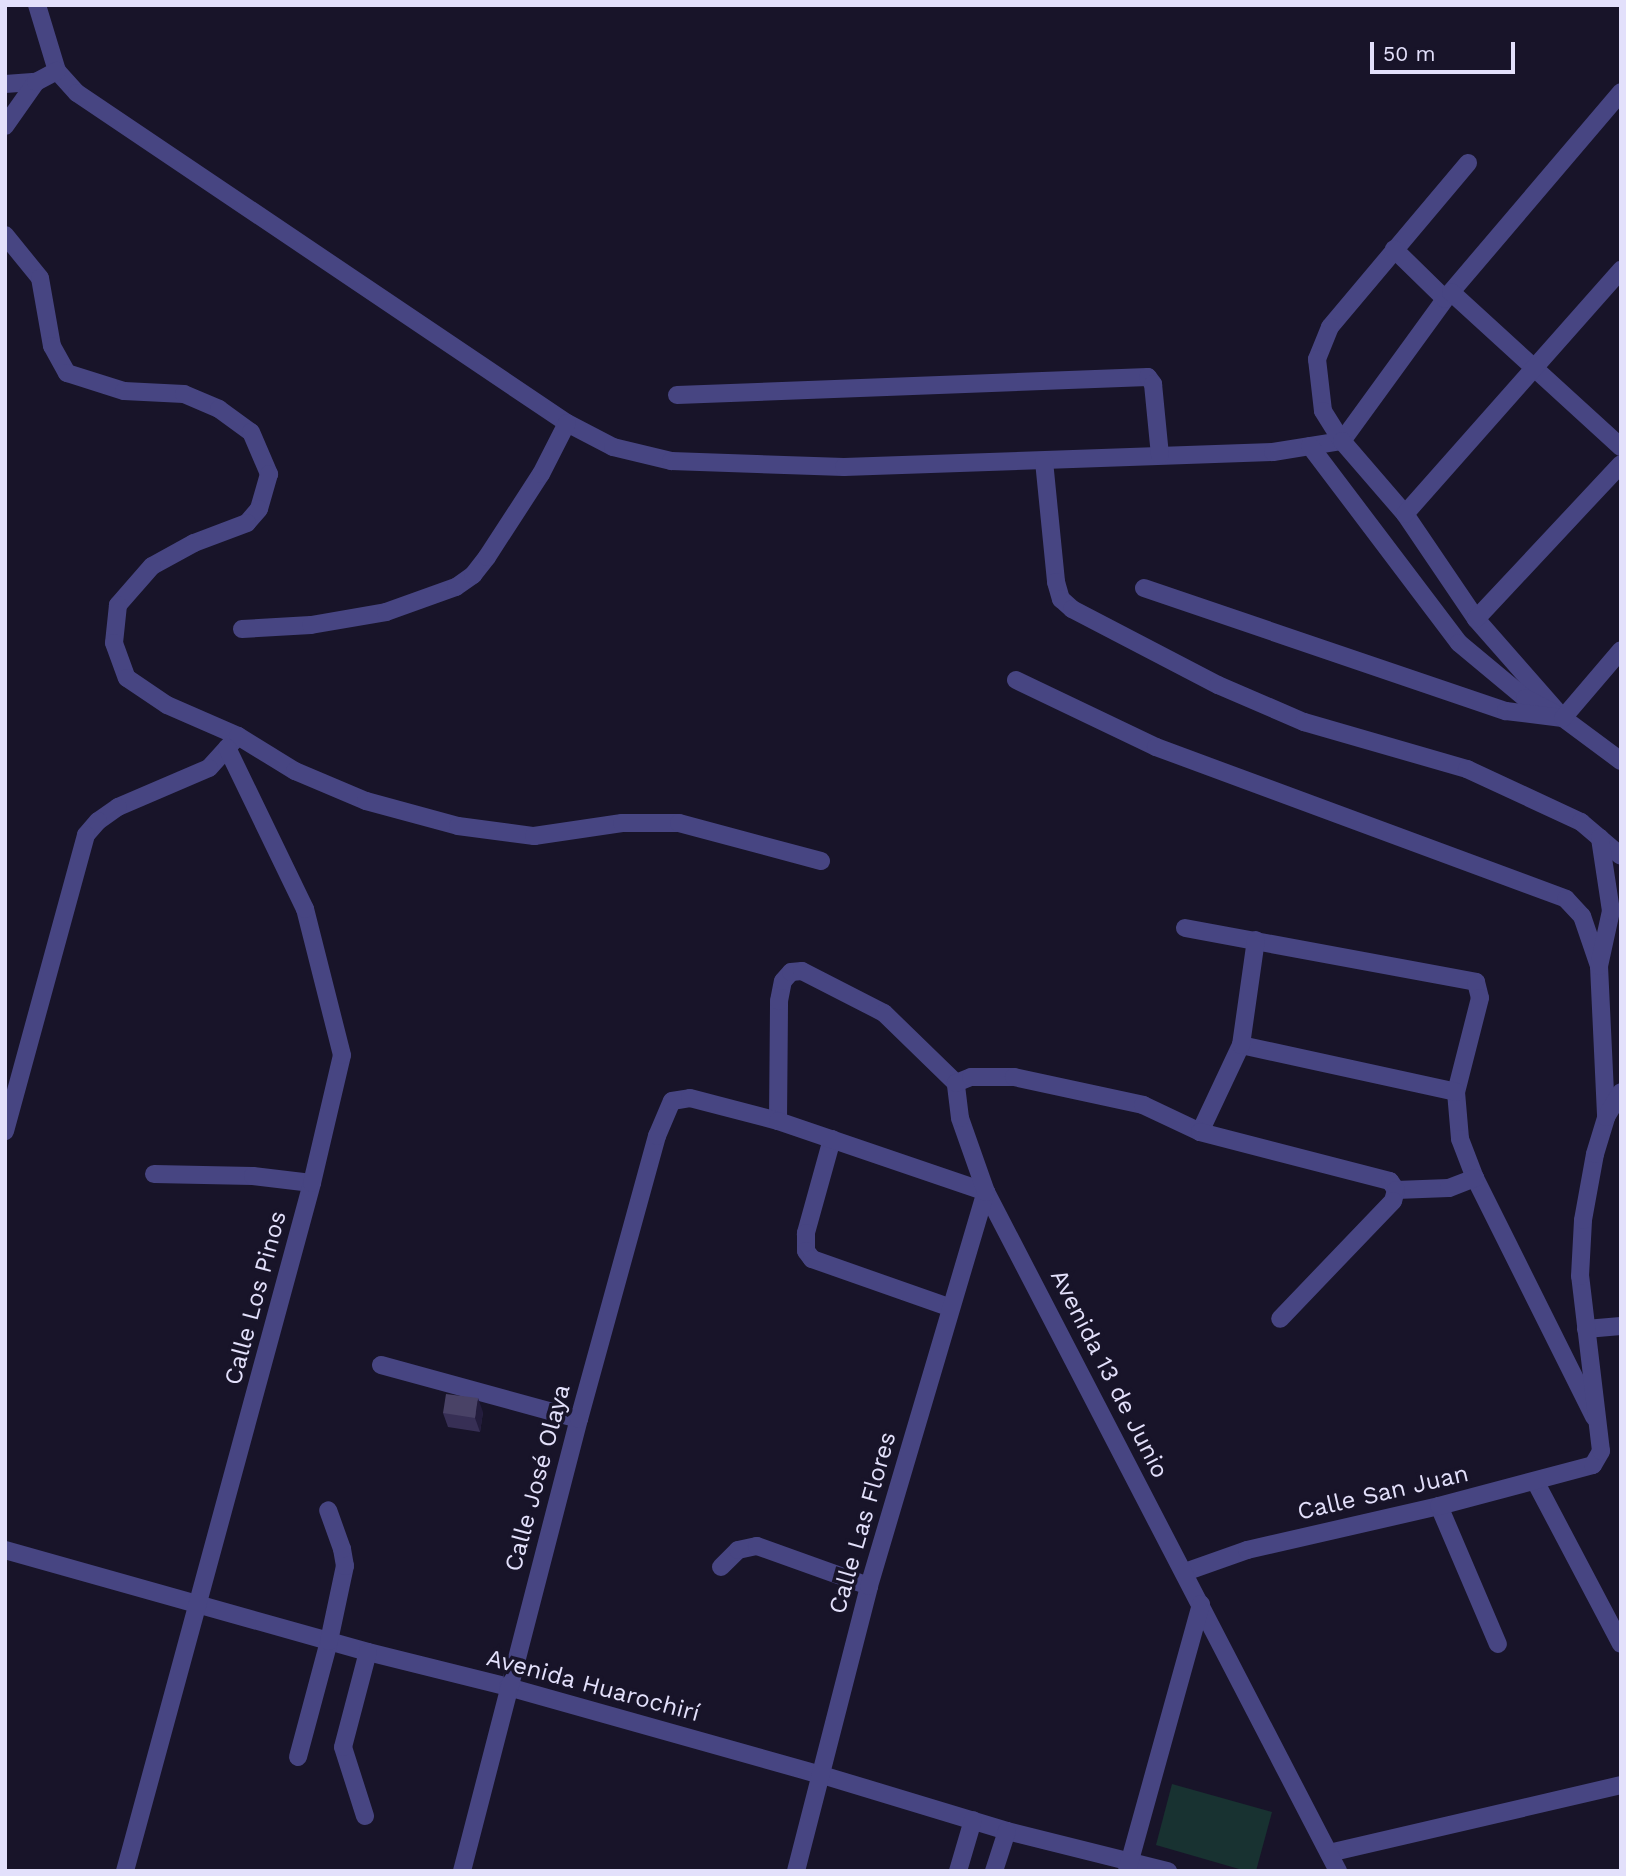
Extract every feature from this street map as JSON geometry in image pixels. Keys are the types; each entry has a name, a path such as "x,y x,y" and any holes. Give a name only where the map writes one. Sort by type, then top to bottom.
{"street":[{"path":"37,5 57,71 77,93 567,423 613,447 671,461 844,467 1273,452 1342,441 1448,296 1621,92"},
{"path":"5,84 36,82 57,71"},
{"path":"5,126 36,82"},
{"path":"1468,163 1330,327 1317,359 1323,411 1342,441 1405,514 1476,619 1563,718"},
{"path":"5,235 40,278 52,346 66,373 124,391 184,394 219,409 251,432 269,474 259,509 247,523 194,543 152,566 118,605 114,643 127,678 167,705 232,742 295,771 366,801 458,826 534,835 622,823 679,824 821,861"},
{"path":"1394,249 1621,447"},
{"path":"1405,514 1621,270"},
{"path":"677,395 1148,377 1153,384 1160,456"},
{"path":"242,629 311,625 386,612 456,587 473,575 487,558 541,474 567,423"},
{"path":"1310,446 1459,643 1525,698 1563,718 1621,761"},
{"path":"1044,461 1056,582 1061,599 1072,609 1218,685 1304,722 1467,769 1581,822 1621,856"},
{"path":"1476,619 1621,464"},
{"path":"1144,588 1506,711 1563,718"},
{"path":"1563,718 1621,650"},
{"path":"1016,680 1156,747 1566,899 1582,916 1599,966"},
{"path":"5,1131 86,835 98,821 118,807 209,768 232,742"},
{"name":"Calle Los Pinos","path":"125,1871 312,1183 342,1055 305,909 232,742"},
{"path":"1600,838 1611,911 1599,966 1606,1117"},
{"path":"1185,928 1476,982 1480,998 1456,1092 1460,1139 1475,1178 1600,1429"},
{"path":"1200,1132 1241,1045 1256,940"},
{"path":"986,1192 778,1121 779,1001 783,981 791,972 802,971 884,1013 956,1083 971,1077 1027,1079 1143,1105 1200,1132 1390,1181 1396,1190 1393,1201 1280,1319"},
{"path":"1241,1045 1456,1092"},
{"name":"Avenida 13 de Junio","path":"956,1083 960,1118 986,1192 1338,1871"},
{"path":"1600,1429 1580,1276 1583,1220 1595,1154 1606,1117 1621,1092"},
{"name":"Calle José Olaya","path":"462,1871 579,1419 657,1136 672,1101 690,1098 778,1121"},
{"path":"832,1139 806,1233 806,1251 812,1259 951,1308"},
{"path":"154,1174 253,1176 312,1183"},
{"path":"1396,1190 1449,1188 1475,1178"},
{"name":"Calle Las Flores","path":"796,1871 869,1586 986,1192"},
{"path":"1586,1329 1621,1326"},
{"path":"381,1365 579,1419"},
{"name":"Calle San Juan","path":"1185,1572 1247,1550 1438,1506 1593,1465 1601,1451 1600,1429"},
{"path":"1535,1481 1621,1644"},
{"path":"1438,1506 1498,1644"},
{"path":"298,1757 329,1641 345,1566 328,1510"},
{"path":"721,1567 738,1550 757,1546 769,1548 869,1586"},
{"name":"Avenida Huarochirí","path":"5,1550 368,1652 508,1687 1129,1865 1168,1871"},
{"path":"1129,1865 1201,1604"},
{"path":"365,1816 343,1747 368,1652"},
{"path":"1329,1853 1621,1785"},
{"path":"958,1871 973,1820"},
{"path":"994,1871 1007,1831"}],"green space":[{"path":"1172,1784 1272,1812 1256,1871 1246,1871 1156,1845"}],"building":[{"path":"446,1394 478,1398 475,1418 443,1413"}]}
